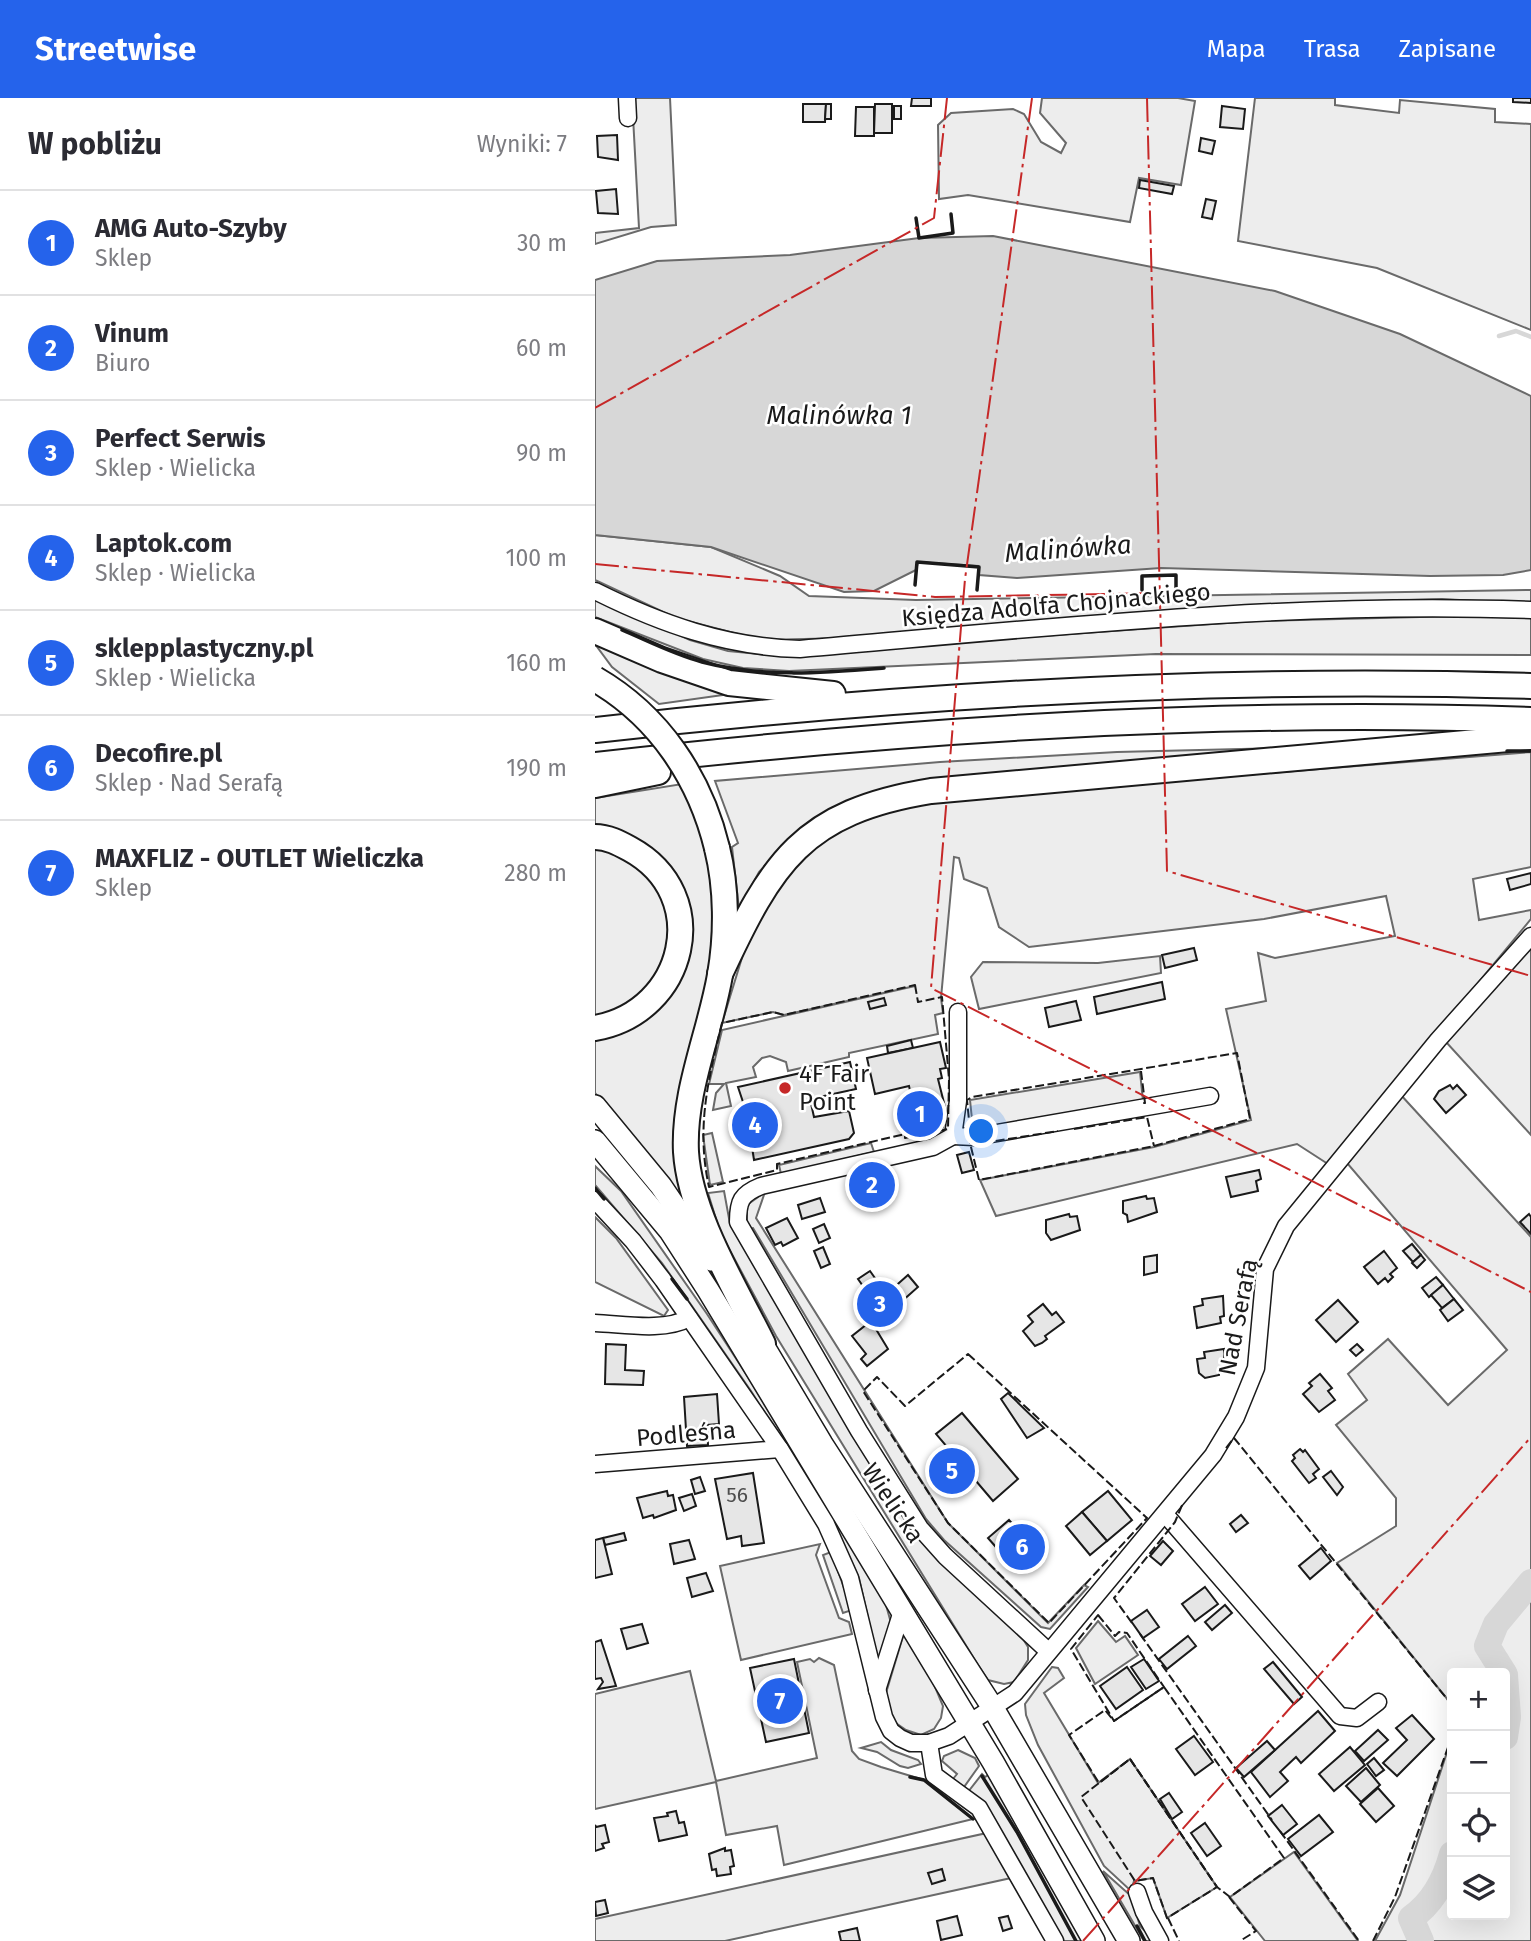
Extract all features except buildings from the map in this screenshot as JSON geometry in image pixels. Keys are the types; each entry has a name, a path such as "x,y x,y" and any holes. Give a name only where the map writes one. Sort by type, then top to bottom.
{"highway":[{"path":"595,631 661,660 729,683 769,689 928,699"},
{"path":"595,679 643,716 676,752 704,803 717,848 724,900 720,974 700,1052 686,1151 690,1178 702,1216 762,1344"},
{"path":"595,730 928,699 1168,687 1531,686"},
{"path":"595,765 760,746 1098,723 1375,718 1531,720"},
{"path":"720,974 757,898 785,858 820,828 862,807 931,792 1531,737"},
{"path":"595,785 760,746"},
{"path":"595,836 620,843 651,862 663,877 677,905 680,933 674,967 656,996 628,1018 595,1028"}],"main road":[{"name":"Wielicka","path":"595,1106 661,1186 822,1444 993,1708 1129,1941"},
{"name":"Wielicka","path":"595,1141 670,1231 970,1724 1094,1941"}],"street":[{"path":"627,98 628,118"},
{"name":"Księdza Adolfa Chojnackiego","path":"595,592 706,638 754,647 788,649 1195,615 1432,607 1531,610"},
{"name":"Nad Serafą","path":"929,1744 949,1737 1015,1693 1213,1455 1236,1417 1256,1368 1265,1269 1286,1226 1430,1050 1531,936"},
{"path":"953,1136 958,1101 958,1012"},
{"path":"1048,1651 945,1556 920,1528 859,1431 738,1222 738,1202 745,1192 761,1186 933,1147 953,1136 974,1137 1210,1096"},
{"path":"595,1200 633,1241 689,1318 780,1449 825,1524 851,1578 877,1690 891,1731 911,1743 929,1744 934,1775 979,1808 1055,1941"},
{"path":"595,1323 655,1325 680,1323 689,1318"},
{"name":"Podleśna","path":"595,1464 780,1449"},
{"path":"1165,1514 1341,1716 1357,1718 1378,1702"},
{"path":"877,1690 902,1611"},
{"path":"1137,1892 1144,1912 1160,1941"}],"shaded area":[{"path":"632,98 670,98 676,225 651,227 595,244 595,233 639,228"},
{"path":"1042,98 1178,98 1195,101 1181,185 1139,178 1130,222 968,195 939,199 938,125 951,113 1013,109 1024,114 1041,142 1061,153 1066,143 1040,113"},
{"path":"1255,98 1335,98 1335,105 1399,113 1400,100 1495,109 1495,122 1531,124 1531,330 1377,268 1238,241"},
{"path":"595,535 711,547 780,576 809,596 916,600 1531,590 1531,604 1442,599 1280,604 1080,617 846,638 761,640 676,618 595,580"},
{"path":"595,596 690,640 728,651 769,655 1255,621 1460,616 1531,618 1531,655 1156,654 789,671 743,668 703,659 595,617"},
{"path":"595,644 674,677 730,694 659,704 612,667"},
{"path":"1288,748 885,789 832,808 794,834 759,872 739,909 732,847 738,843 715,781 940,762 1117,752"},
{"path":"1531,752 1531,867 1473,879 1479,920 1531,910 1531,919 1328,1164 1297,1144 996,1216 980,1180 1154,1147 1251,1120 1226,1009 1266,1001 1258,953 1275,958 1395,936 1386,896 1264,919 1029,947 999,927 987,888 964,879 959,858 954,857 941,998 943,1013 935,1015 938,1034 849,1053 849,1057 788,1071 786,1062 770,1056 762,1058 753,1067 756,1077 726,1083 731,1106 713,1110 716,1093 724,1084 709,1084 722,1030 915,986 784,1015 773,1012 722,1023 748,938 768,894 829,833 920,801"},
{"path":"682,784 700,823 717,893 689,1208 595,1093 595,1036 645,1017 685,905 595,829 595,798"},
{"path":"595,846 638,863 665,898 671,949 640,1000 595,1019"},
{"path":"1531,947 1531,1135 1446,1042"},
{"path":"1160,956 1161,973 979,1009 971,977 983,962 1098,963"},
{"path":"1140,1072 1143,1101 973,1129 970,1100"},
{"path":"1400,1094 1531,1237 1531,1941 1375,1941 1400,1895 1447,1752 1447,1920 1510,1920 1510,1668 1447,1668 1447,1699 1337,1563 1396,1526 1396,1498 1336,1425 1367,1400 1348,1374 1388,1339 1448,1405 1507,1350 1347,1163"},
{"path":"712,1133 723,1182 710,1185 703,1135"},
{"path":"871,1143 874,1152 781,1174 779,1165"},
{"path":"595,1166 621,1191 707,1314 848,1530 886,1605 891,1623 878,1662 859,1578 832,1519 751,1391 662,1263 595,1185"},
{"path":"724,1191 730,1224 911,1526 928,1549 1020,1634 1028,1647 1028,1660 1014,1682 1004,1684 988,1680 776,1336 720,1232 708,1193"},
{"path":"765,1192 756,1218 948,1523 1048,1623 1084,1585 1088,1587 1050,1629 1041,1627 944,1540 926,1519 753,1228 747,1229 747,1205"},
{"path":"595,1217 616,1238 668,1310 664,1316 595,1282"},
{"path":"820,1544 816,1555 839,1618 849,1622 852,1634 741,1660 720,1566"},
{"path":"831,1552 852,1610 843,1613 823,1555"},
{"path":"1098,1621 1116,1642 1125,1636 1138,1655 1095,1684 1076,1648"},
{"path":"904,1633 933,1682 943,1706 941,1718 934,1729 921,1735 906,1730 893,1721 886,1693"},
{"path":"819,1658 834,1665 852,1751 859,1759 924,1780 973,1819 784,1865 777,1826 726,1835 716,1782 595,1809 595,1694 690,1671 716,1781 817,1758 797,1662 810,1659 814,1662"},
{"path":"1052,1667 1058,1668 1064,1678 1044,1693 1098,1783 1130,1759 1217,1887 1167,1918 1153,1878 1134,1881 1131,1891 1104,1866 1038,1745 1026,1715 1025,1704"},
{"path":"881,1742 891,1750 918,1760 921,1764 908,1768 900,1766 877,1752 861,1748"},
{"path":"958,1750 975,1758 979,1766 964,1787 953,1779 957,1774 942,1761 944,1756"},
{"path":"982,1774 985,1777 990,1774 1082,1941 1060,1941 968,1792"},
{"path":"987,1833 1011,1878 725,1941 595,1941 595,1919"},
{"path":"1294,1852 1358,1941 1265,1941 1230,1897"},
{"path":"1103,1871 1131,1896 1140,1926 1155,1941 1144,1941"}],"water":[{"name":"Malinówka 1","path":"993,236 1275,291 1400,334 1531,396 1531,570 1503,575 1430,576 1161,568 1017,578 979,575 978,566 918,562 916,570 874,591 844,592 711,547 595,535 595,280 657,261 790,255 919,238"}],"waterway":[{"path":"1499,336 1516,331 1531,337"},
{"path":"1501,1668 1487,1646 1496,1624 1531,1582"},
{"path":"1421,1941 1411,1918 1426,1905 1437,1890 1451,1857"}],"fence":[{"path":"915,985 918,1002 942,997 949,1079 948,1129 905,1138 905,1134 777,1164 777,1170 709,1187 705,1165 705,1104 722,1023 773,1012 784,1015 915,985"},
{"path":"970,1130 967,1100 972,1097 1237,1053 1250,1119 1154,1146 979,1180 970,1143"},
{"path":"1141,1071 1145,1103 1142,1103"},
{"path":"1074,1129 1147,1117 1154,1146"},
{"path":"971,1145 1058,1131"},
{"path":"968,1354 1147,1518 1049,1623 948,1523 863,1391 877,1377 905,1406 968,1354"},
{"path":"1226,1448 1234,1438 1447,1699"},
{"path":"1132,1623 1114,1598 1175,1522 1183,1503"},
{"path":"1098,1615 1115,1636 1119,1632 1127,1633 1164,1687 1114,1721 1071,1649 1098,1615"},
{"path":"1140,1634 1272,1820"},
{"path":"1164,1687 1284,1858 1230,1897 1217,1887 1130,1759 1099,1783 1069,1735 1105,1710 1114,1721 1164,1687"},
{"path":"1373,1941 1395,1897 1447,1750"},
{"path":"1130,1759 1217,1887 1167,1918 1153,1878 1135,1881 1081,1797 1130,1759"},
{"path":"1280,1831 1359,1941"},
{"path":"1229,1897 1256,1931 1240,1941"},
{"path":"1168,1918 1179,1941"}],"wall":[{"path":"916,218 919,238 953,233 951,214"},
{"path":"915,585 917,562 979,567 977,590"},
{"path":"1142,590 1142,576 1176,575 1176,590"},
{"path":"622,630 672,652 725,667 815,673 884,668"},
{"path":"1507,751 1531,751"},
{"path":"595,1188 604,1199"},
{"path":"672,1279 687,1299"},
{"path":"982,1776 1017,1832 1076,1941"},
{"path":"910,1777 924,1780 973,1819"},
{"path":"1137,1926 1145,1941"}],"power":[{"path":"595,408 934,218 947,98"},
{"path":"1032,98 965,579 931,988 1531,1292"},
{"path":"1147,98 1167,871 1531,976"},
{"path":"595,564 935,597 1161,593"},
{"path":"1083,1941 1531,1437"}],"place":[{"name":"4F Fair Point","path":"785,1088"},
{"name":"AMG Auto-Szyby","path":"920,1114"},
{"name":"Laptok.com","path":"755,1125"},
{"name":"Vinum","path":"872,1185"},
{"name":"Perfect Serwis","path":"880,1304"},
{"name":"sklepplastyczny.pl","path":"952,1471"},
{"name":"Decofire.pl","path":"1022,1547"},
{"name":"MAXFLIZ - OUTLET Wieliczka","path":"780,1701"}],"water label":[{"name":"Malinówka","path":"1068,549"}]}
